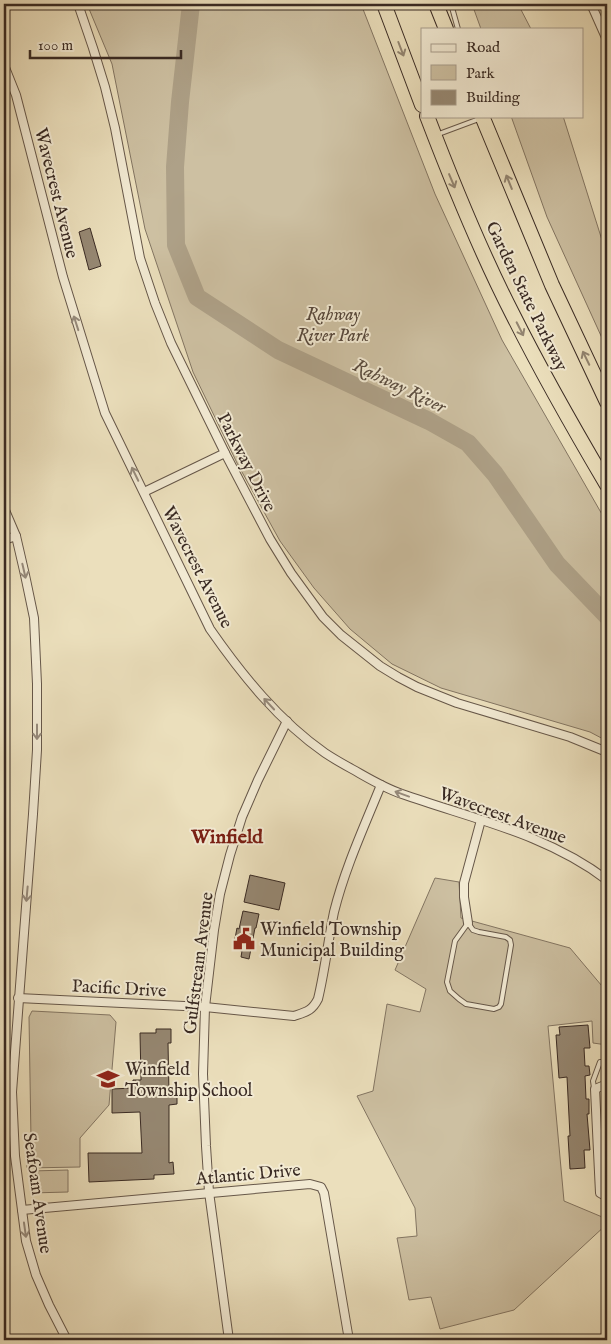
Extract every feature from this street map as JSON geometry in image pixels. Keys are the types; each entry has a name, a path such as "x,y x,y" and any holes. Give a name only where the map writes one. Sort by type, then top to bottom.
{"highway":[{"path":"384,4 421,102"},
{"path":"436,4 446,28"},
{"name":"Garden State Parkway","path":"428,118 481,248 512,314 546,380 607,485"},
{"name":"Garden State Parkway","path":"482,118 552,285 607,402"}],"street":[{"name":"Parkway Drive","path":"78,4 105,87 115,128 140,258 155,303 171,343 225,453 270,539 291,572 323,617 341,636 398,678 437,696 570,737 607,752"},
{"path":"591,4 607,40"},
{"name":"Wavecrest Avenue","path":"4,65 16,95 63,277 106,413 210,629 232,661 272,707 326,754 381,786 481,820 558,849 607,880"},
{"path":"144,492 225,453"},
{"name":"Seafoam Avenue","path":"4,508 16,536 34,618 37,684 37,750 12,1092 15,1156 26,1241 36,1275 49,1305 68,1340"},
{"path":"4,540 16,536"},
{"name":"Gulfstream Avenue","path":"230,1340 209,1192 203,1074 205,1007 214,930 220,894 230,855 242,817 287,721"},
{"name":"Pacific Drive","path":"18,998 205,1007 294,1016 306,1012 314,1007 318,999 335,911 358,840 381,786"},
{"path":"468,922 464,883 481,820"},
{"path":"607,1084 595,1089 600,1193 607,1198"},
{"name":"Atlantic Drive","path":"22,1210 310,1184 321,1187 324,1193 349,1340"}],"lane":[{"path":"451,4 458,28"},
{"path":"434,136 479,118"},
{"path":"468,922 473,930 506,937 510,940 511,945 501,1004 494,1009 466,1004 450,991 447,982 455,941 468,922"},
{"path":"595,1089 592,1082 600,1062 607,1062"}],"green space":[{"name":"Rahway River Park","path":"87,4 361,4 435,194 502,340 607,523 607,741 590,732 441,688 392,664 350,629 314,588 280,541 237,463 193,372 145,229 112,64"},
{"path":"472,4 518,4 530,28 481,28"},
{"path":"512,118 564,118 607,256 607,349 547,217"},
{"path":"435,878 459,882 461,918 570,948 607,992 607,1045 593,1043 592,1021 548,1026 564,1201 607,1219 607,1224 514,1310 440,1329 431,1297 409,1300 397,1238 417,1236 415,1208 357,1096 373,1091 387,1004 420,1012 426,989 395,970"},
{"path":"32,1011 110,1015 116,1022 109,1105 80,1138 80,1167 27,1168 26,1139 31,1139 29,1017"},
{"path":"68,1170 68,1192 31,1193 31,1171"}],"building":[{"path":"90,228 101,266 89,270 79,232"},
{"path":"250,875 285,883 279,910 244,902"},
{"name":"Winfield Township Municipal Building","path":"243,911 259,914 249,959 241,957 242,951 233,949"},
{"path":"588,1025 590,1048 584,1048 585,1066 589,1066 590,1075 585,1076 586,1099 589,1099 589,1114 587,1114 590,1150 584,1150 585,1168 570,1169 567,1077 559,1078 556,1035 560,1035 559,1027"},
{"path":"156,1029 171,1029 171,1043 168,1043 169,1094 177,1093 177,1104 169,1105 169,1163 173,1162 174,1174 154,1175 154,1179 89,1182 88,1153 142,1153 140,1112 112,1113 112,1089 133,1088 133,1080 141,1080 140,1033 156,1033"}],"waterway":[{"name":"Rahway River","path":"191,4 175,167 176,245 197,297 278,350 429,421 468,443 495,474 557,564 607,616"}],"place":[{"name":"Winfield Township Municipal Building","path":"244,939"},
{"name":"Winfield Township School","path":"108,1079"}],"district":[{"name":"Winfield","path":"227,836"}]}
